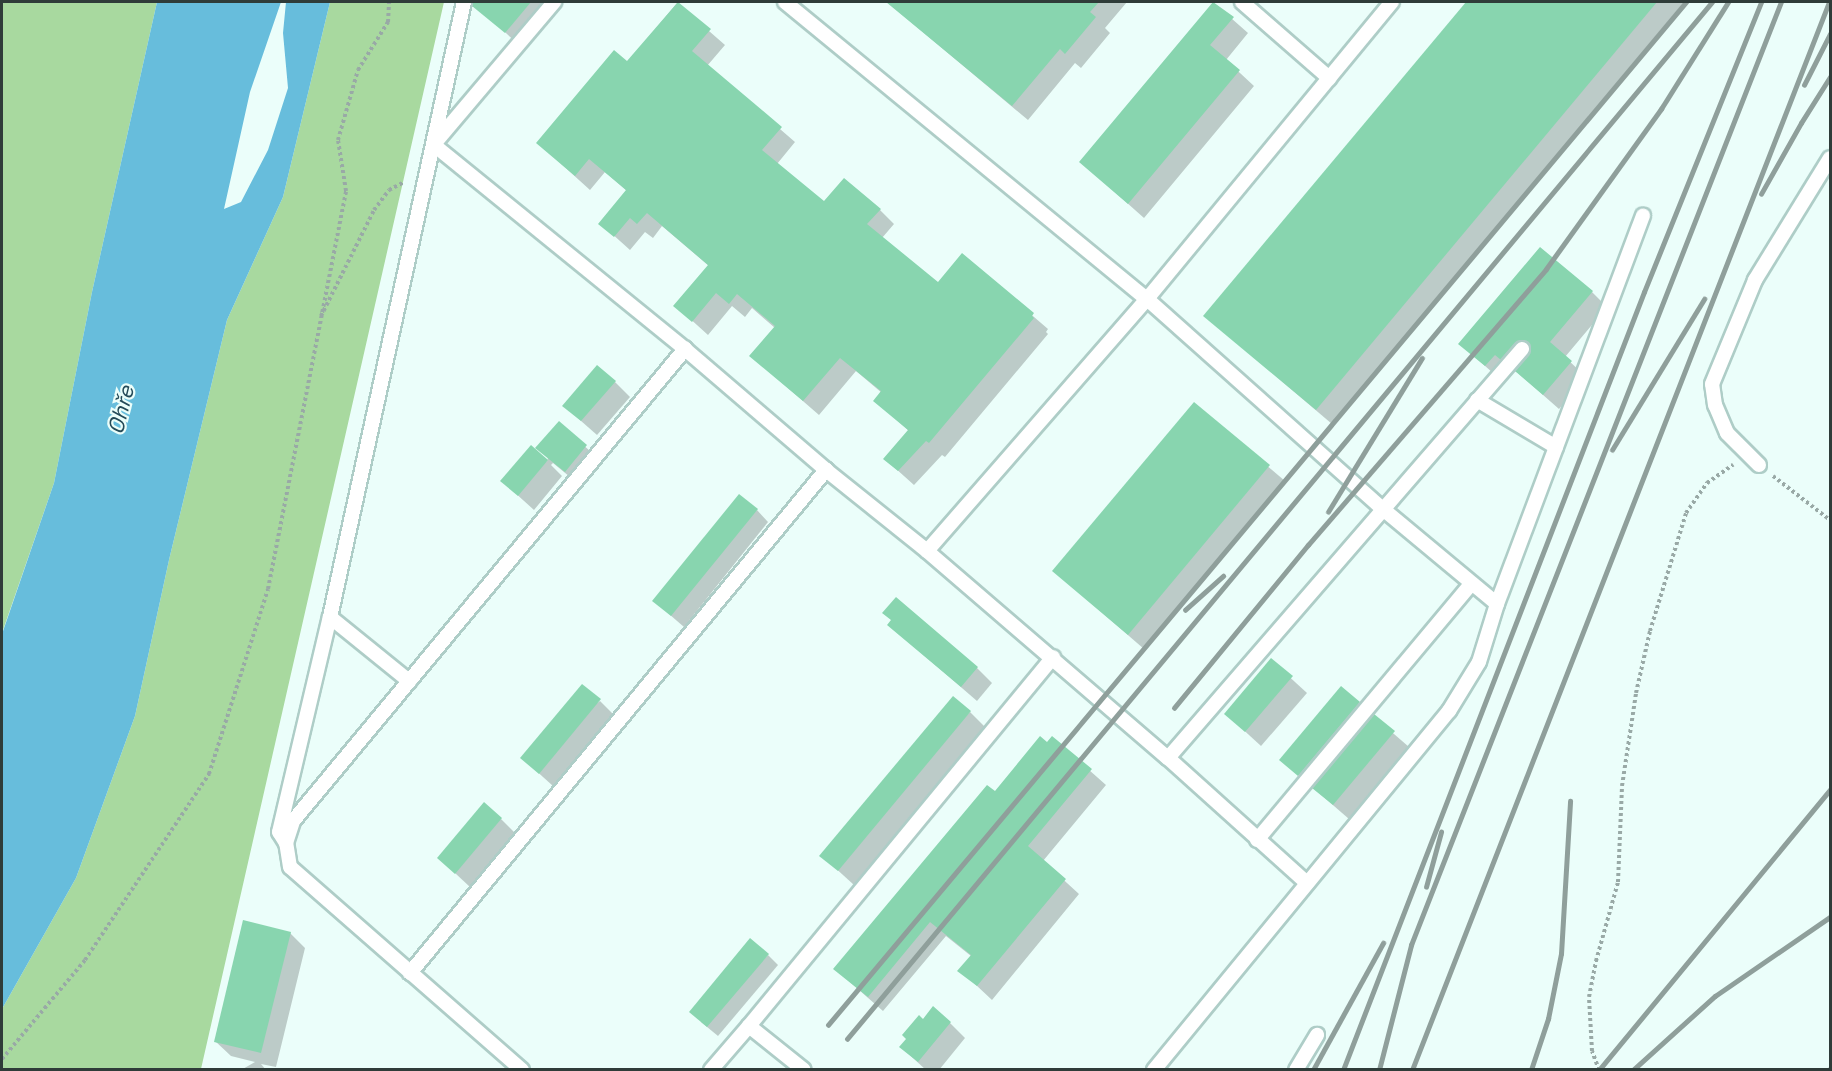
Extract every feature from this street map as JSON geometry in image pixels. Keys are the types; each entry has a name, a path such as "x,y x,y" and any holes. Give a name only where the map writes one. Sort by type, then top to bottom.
{"lane":[{"path":"464,2 330,617 279,832 286,843 290,867 522,1070"},
{"path":"434,145 554,2"},
{"path":"785,2 1147,298 1383,509 1497,604"},
{"path":"1242,2 1329,78"},
{"path":"927,551 1147,298 1392,2"},
{"path":"434,145 685,349 826,470 1053,657 1307,883"},
{"path":"1759,465 1727,433 1715,405 1712,384 1755,280 1830,158"},
{"path":"1154,1070 1449,711 1479,662 1497,604 1643,215"},
{"path":"286,843 293,821 685,349"},
{"path":"1168,758 1522,349"},
{"path":"1478,400 1556,447"},
{"path":"410,973 826,470"},
{"path":"1257,840 1471,584"},
{"path":"330,617 409,681"},
{"path":"711,1070 1053,657"},
{"path":"749,1026 804,1070"},
{"path":"1296,1070 1317,1035"}],"path":[{"path":"2,1059 85,960 209,774 267,589 318,322 346,191 338,140 358,70 388,22 389,2"},
{"path":"318,322 374,210 389,189 403,182 426,180"},
{"path":"1599,1070 1592,1051 1589,997 1618,882 1622,786 1636,693 1650,631 1686,513 1707,483 1731,465 1759,465 1830,520"}],"green space":[{"path":"2,2 157,2 92,292 54,483 2,633"},
{"path":"330,2 444,2 201,1069 2,1070 2,1009 76,878 135,716 169,560 227,320 283,197"}],"water":[{"name":"Ohře","path":"157,2 281,2 250,92 224,209 241,202 268,150 288,88 283,33 286,2 330,2 283,197 227,320 169,560 135,716 76,878 2,1009 2,634 54,483 92,292"}],"building":[{"path":"473,2 531,2 505,33 472,6"},
{"path":"678,2 711,29 692,51 782,127 762,150 824,201 844,178 881,209 867,224 938,282 962,253 1034,313 1032,316 1034,318 929,443 926,441 898,471 883,459 908,430 873,401 881,391 840,358 803,401 749,356 775,326 737,294 729,304 716,293 692,322 673,306 708,265 647,213 637,224 630,218 614,237 598,224 626,190 589,159 575,176 536,143 614,50 627,61"},
{"path":"886,2 1099,2 1090,12 1096,17 1065,54 1060,49 1012,106"},
{"path":"1213,2 1234,17 1210,45 1240,70 1128,204 1079,162"},
{"path":"1466,2 1657,2 1316,410 1203,316"},
{"path":"1540,247 1593,291 1550,342 1572,361 1543,395 1515,371 1531,351 1527,342 1519,341 1501,360 1495,355 1485,366 1458,344"},
{"path":"597,365 616,381 581,421 562,406"},
{"path":"1194,402 1270,465 1128,635 1052,571"},
{"path":"559,421 587,445 565,472 535,448"},
{"path":"531,445 548,460 518,496 500,481"},
{"path":"739,494 758,509 671,616 652,601"},
{"path":"896,597 978,667 961,687 887,625 891,620 882,613"},
{"path":"1271,658 1293,676 1245,732 1224,714"},
{"path":"582,684 601,699 539,774 520,758"},
{"path":"1341,686 1360,702 1298,776 1279,760"},
{"path":"953,696 971,711 838,871 819,856"},
{"path":"1374,714 1395,731 1333,805 1312,788"},
{"path":"1040,736 1047,742 1052,736 1092,769 1028,846 1066,879 977,986 957,971 971,955 930,922 868,997 833,969 987,785 995,791"},
{"path":"484,802 502,818 455,874 437,858"},
{"path":"243,920 291,932 261,1053 214,1042"},
{"path":"750,938 769,954 707,1027 689,1012"},
{"path":"933,1006 951,1022 918,1062 899,1047 906,1039 902,1035 919,1015 923,1019"}],"railway":[{"path":"828,1025 1686,2"},
{"path":"847,1039 1712,2"},
{"path":"1174,708 1308,545 1546,269 1661,109 1728,2"},
{"path":"1343,1070 1644,292 1761,2"},
{"path":"1379,1070 1411,945 1781,2"},
{"path":"1412,1070 1829,2"},
{"path":"1804,85 1830,34"},
{"path":"1761,194 1830,77"},
{"path":"1612,450 1704,299"},
{"path":"1328,512 1422,358"},
{"path":"1185,610 1223,576"},
{"path":"1599,1070 1830,790"},
{"path":"1531,1070 1548,1019 1561,954 1570,801"},
{"path":"1426,887 1441,832"},
{"path":"1633,1070 1715,996 1830,917"},
{"path":"1313,1070 1383,943"}]}
